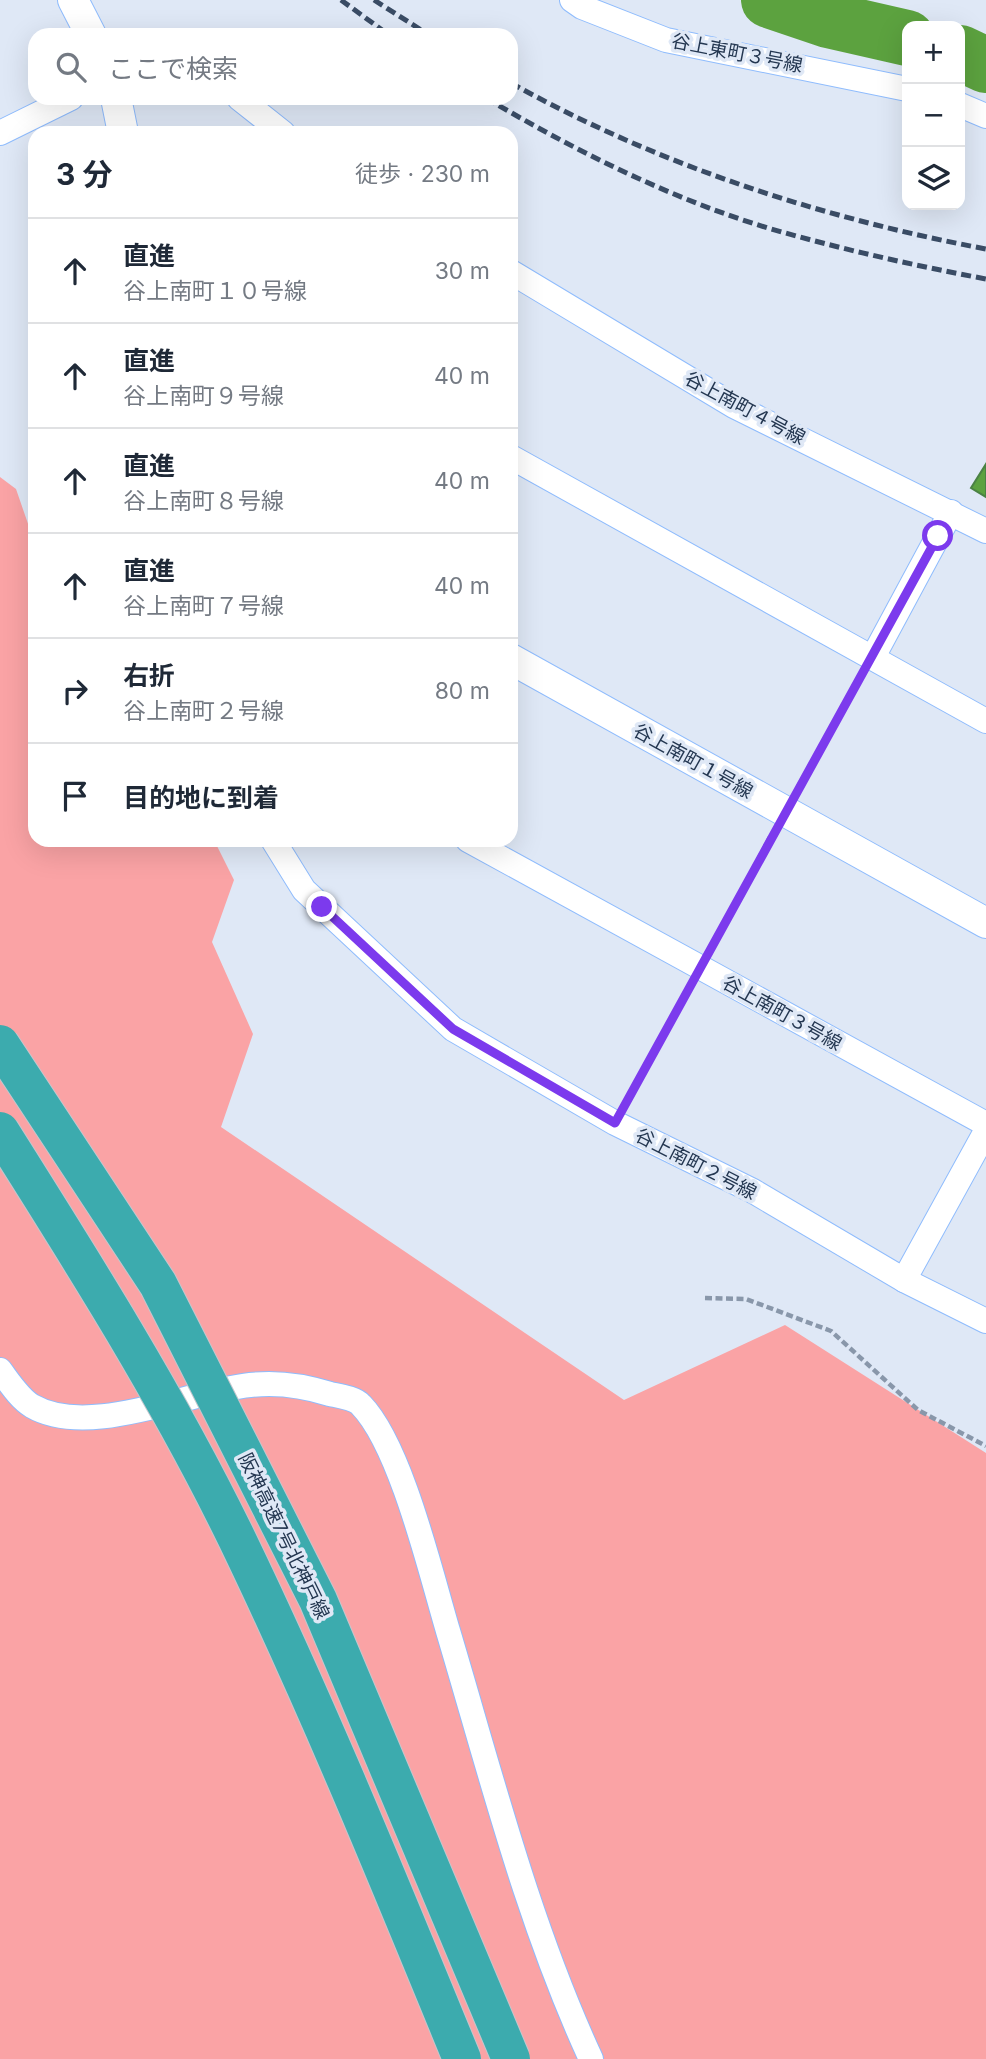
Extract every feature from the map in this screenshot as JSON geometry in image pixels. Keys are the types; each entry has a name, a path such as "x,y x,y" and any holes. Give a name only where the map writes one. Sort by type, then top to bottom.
{"highway":[{"name":"阪神高速7号北神戸線","path":"0,1044 158,1284 318,1600 511,2059"},
{"path":"0,1131 110,1304 236,1537 352,1790 462,2059"}],"street":[{"path":"73,0 87,28"},
{"name":"谷上東町３号線","path":"572,0 582,7 666,40 902,88"},
{"path":"0,133 57,105"},
{"path":"117,105 122,126"},
{"path":"248,105 274,126"},
{"path":"965,106 986,116"},
{"name":"谷上南町４号線","path":"518,276 734,406 986,531"},
{"path":"518,461 986,721"},
{"path":"873,657 951,512"},
{"name":"谷上南町１号線","path":"518,663 986,923"},
{"name":"谷上南町２号線","path":"277,847 304,890 453,1029 615,1123 753,1191 904,1280 986,1321"},
{"name":"谷上南町３号線","path":"481,847 986,1124"},
{"path":"904,1280 986,1130"},
{"path":"0,1370 11,1386 32,1406 65,1417 139,1412 250,1385 308,1387 359,1403 384,1440 414,1514 514,1855 566,2005 591,2059"}],"path":[{"path":"615,1123 784,811 873,657"},
{"path":"705,1298 746,1299 831,1331 918,1410 986,1446"}],"shaded area":[{"path":"986,464 986,497 971,488"},
{"path":"0,477 16,489 28,524 28,847 218,847 234,880 212,942 253,1034 221,1127 624,1400 785,1325 986,1453 986,2059 0,2059"}],"waterway":[{"path":"769,0 828,20 902,37"},
{"path":"965,55 986,65"}],"railway":[{"path":"341,0 379,28"},
{"path":"374,0 418,28"},
{"path":"518,87 624,139 742,185 863,222 986,249"},
{"path":"498,105 623,171 731,216 849,250 986,279"}],"route":[{"path":"322,907 453,1029 615,1123 784,811 873,657 938,536"}]}
